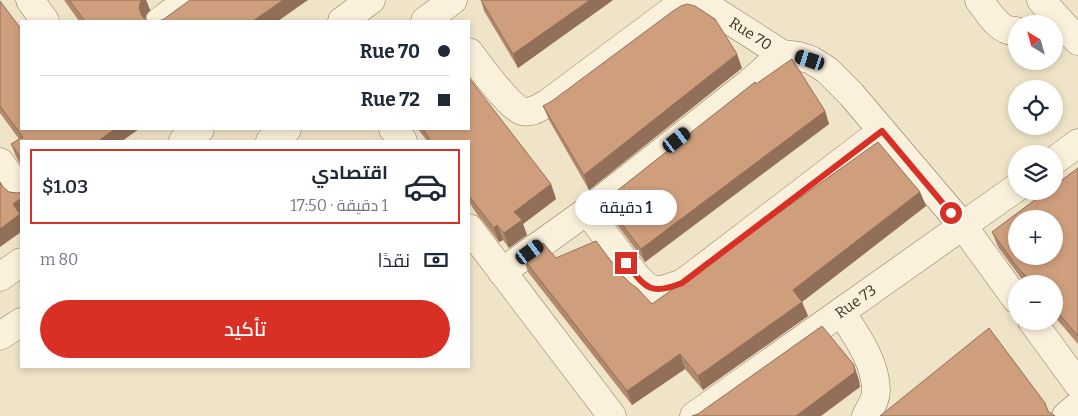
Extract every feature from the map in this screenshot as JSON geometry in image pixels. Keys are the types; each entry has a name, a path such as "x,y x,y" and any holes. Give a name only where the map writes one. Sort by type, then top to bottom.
{"street":[{"path":"30,0 44,20"},
{"path":"343,20 371,0"},
{"path":"979,0 996,22 1008,31"},
{"name":"Rue 70","path":"470,53 512,105 522,111 532,111 548,103 682,4 696,2 708,6 782,54 799,56 827,70 851,94 963,226 1008,289"},
{"path":"1040,11 1078,41"},
{"path":"502,272 587,211 748,84 782,54"},
{"path":"185,140 199,130"},
{"path":"394,130 402,140"},
{"path":"587,211 636,276 653,290 662,290 682,283 882,131"},
{"path":"1063,154 1078,143"},
{"path":"0,162 20,191"},
{"name":"Rue 73","path":"694,416 1008,194"},
{"path":"470,229 612,416"},
{"path":"0,277 20,263"},
{"path":"842,312 868,356 874,375 876,392 866,416"},
{"path":"0,336 20,323"},
{"path":"1039,330 1078,384"},
{"path":"1066,416 1078,406"}],"building":[{"path":"69,0 141,0 139,8 142,16 147,20 84,20"},
{"path":"190,0 283,0 254,20 162,20"},
{"path":"481,0 590,0 513,54"},
{"path":"0,1 20,28 20,130 114,130 99,140 20,140 20,157 11,144 23,137 0,106"},
{"path":"687,4 695,6 715,19 737,54 584,175 543,106 673,11"},
{"path":"792,59 825,111 641,249 604,201 755,82 756,84"},
{"path":"470,79 551,184 514,212 522,220 504,233 497,225 494,228 470,197 470,140 430,140 424,130 470,130"},
{"path":"878,142 920,192 793,290 802,302 698,376 680,354 627,391 523,258 543,243 556,258 596,241 620,273 652,304 687,281 731,247"},
{"path":"1078,168 1078,336 1063,318 1063,275 1025,275 1016,265 1063,265 1063,210 1022,210 1035,200 1063,200 1063,179"},
{"path":"0,182 9,192 20,192 20,199 13,204 20,214 0,229"},
{"path":"1008,220 1008,255 992,232"},
{"path":"822,326 854,365 855,372 796,416 692,416 698,414"},
{"path":"989,328 1045,403 1048,411 1055,416 880,416"}],"route":[{"path":"626,263 646,286 653,290 662,290 682,283 882,131 951,213"}]}
